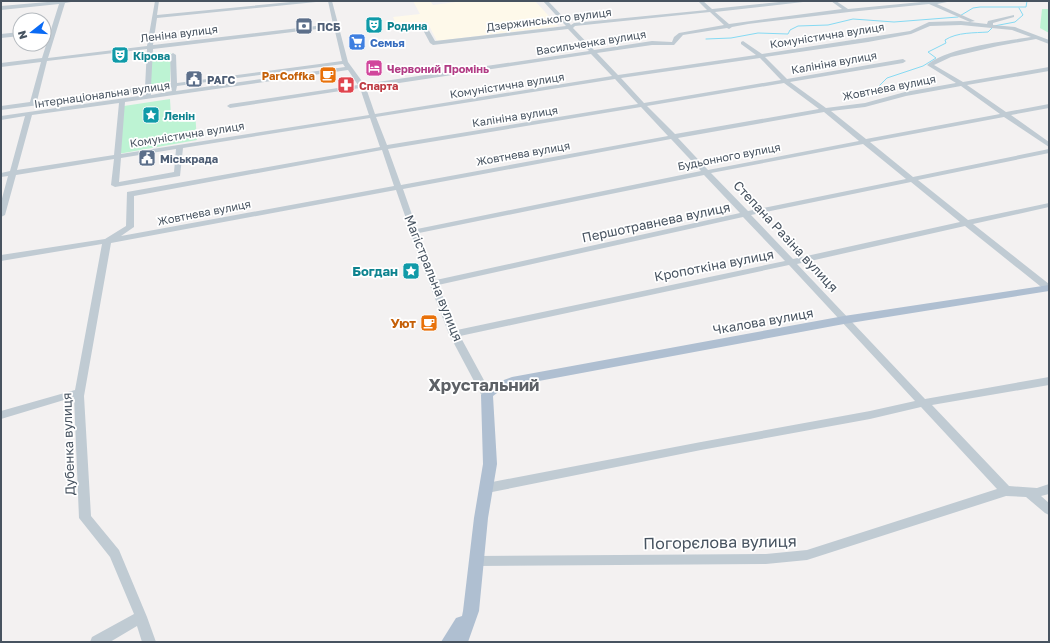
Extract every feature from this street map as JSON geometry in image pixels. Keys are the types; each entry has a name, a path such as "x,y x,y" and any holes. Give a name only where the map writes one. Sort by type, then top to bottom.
{"main road":[{"name":"Чкалова вулиця","path":"487,395 493,388 516,380 844,320 1049,288"},
{"name":"Магістральна вулиця","path":"460,642 470,611 481,518 490,464 487,395"},
{"name":"Магістральна вулиця","path":"449,642 470,611"}],"street":[{"path":"1,7 54,1"},
{"path":"1,7 75,1"},
{"path":"148,97 150,47 157,1"},
{"path":"154,17 316,1"},
{"name":"Магістральна вулиця","path":"330,1 347,65 362,86 433,283 454,334 487,395"},
{"path":"546,2 556,1"},
{"path":"700,1 729,27"},
{"name":"Дзержинського вулиця","path":"425,28 433,43 571,27 574,25 803,1"},
{"path":"833,1 847,10"},
{"name":"Васильченка вулиця","path":"230,106 652,43 674,43 676,38 681,34 729,27 847,10 950,1"},
{"path":"34,104 53,30 63,2"},
{"name":"Степана Разіна вулиця","path":"546,2 793,262 844,320 1006,491"},
{"path":"930,3 989,27 990,22 1012,16"},
{"name":"Комуністична вулиця","path":"1,175 618,77 882,37 911,32 929,24 961,23 989,27 1013,28 1049,42"},
{"name":"Леніна вулиця","path":"1,65 336,25"},
{"path":"1,36 12,35"},
{"path":"1038,37 953,54 933,61 930,65 962,84 1049,145"},
{"path":"743,43 761,56 787,82 825,110 1049,288"},
{"path":"173,54 174,94"},
{"name":"Калініна вулиця","path":"107,241 130,227 130,194 384,148 787,82 903,61"},
{"name":"Інтернаціональна вулиця","path":"1,108 174,84 347,65"},
{"name":"Інтернаціональна вулиця","path":"1,118 174,94 347,65"},
{"name":"Жовтнева вулиця","path":"1,258 107,241 398,186 825,110 865,105 905,94 1049,69"},
{"path":"122,101 116,156 115,185 177,174 180,146"},
{"name":"Будьонного вулиця","path":"414,232 706,172 1049,106"},
{"path":"1,215 29,115"},
{"name":"Першотравнева вулиця","path":"433,283 746,214 1049,151"},
{"name":"Кропоткіна вулиця","path":"454,334 793,262 1049,205"},
{"name":"Дубенка вулиця","path":"107,241 80,392 85,518 114,554 141,617 149,642"},
{"path":"487,488 870,415 923,403 1049,381"},
{"path":"1,415 80,392"},
{"name":"Погорєлова вулиця","path":"476,561 766,559 807,556 1006,491 1037,493 1049,489"},
{"path":"1029,493 1049,510"},
{"path":"96,642 141,617"}],"shaded area":[{"path":"413,1 430,1 433,5 463,1 535,1 558,26 437,41 427,22 397,26 393,17 420,14"}],"green space":[{"path":"1042,9 1049,9 1049,33 1040,28"},
{"path":"171,53 170,82 150,85 152,56"},
{"path":"170,99 171,116 195,112 197,140 118,154 124,106"}],"waterway":[{"path":"706,39 731,38 758,33 788,34 790,30 798,26 828,25 853,19 894,22 958,17 973,8 1026,7 1027,1"},
{"path":"862,90 877,88 887,78 923,66 936,58 928,52 946,43 945,40 950,37 966,33 988,32 994,26 1015,22 1023,15 1019,8"}],"place":[{"name":"Родина","path":"374,25"},
{"name":"ПСБ","path":"304,26"},
{"name":"Семья","path":"357,42"},
{"name":"Кірова","path":"120,55"},
{"name":"Червоний Промінь","path":"374,68"},
{"name":"ParCoffka","path":"328,75"},
{"name":"РАГС","path":"194,79"},
{"name":"Спарта","path":"346,85"},
{"name":"Ленін","path":"151,115"},
{"name":"Міськрада","path":"147,158"},
{"name":"Богдан","path":"411,271"},
{"name":"Уют","path":"429,323"}],"district":[{"name":"Хрустальний","path":"484,384"}]}
